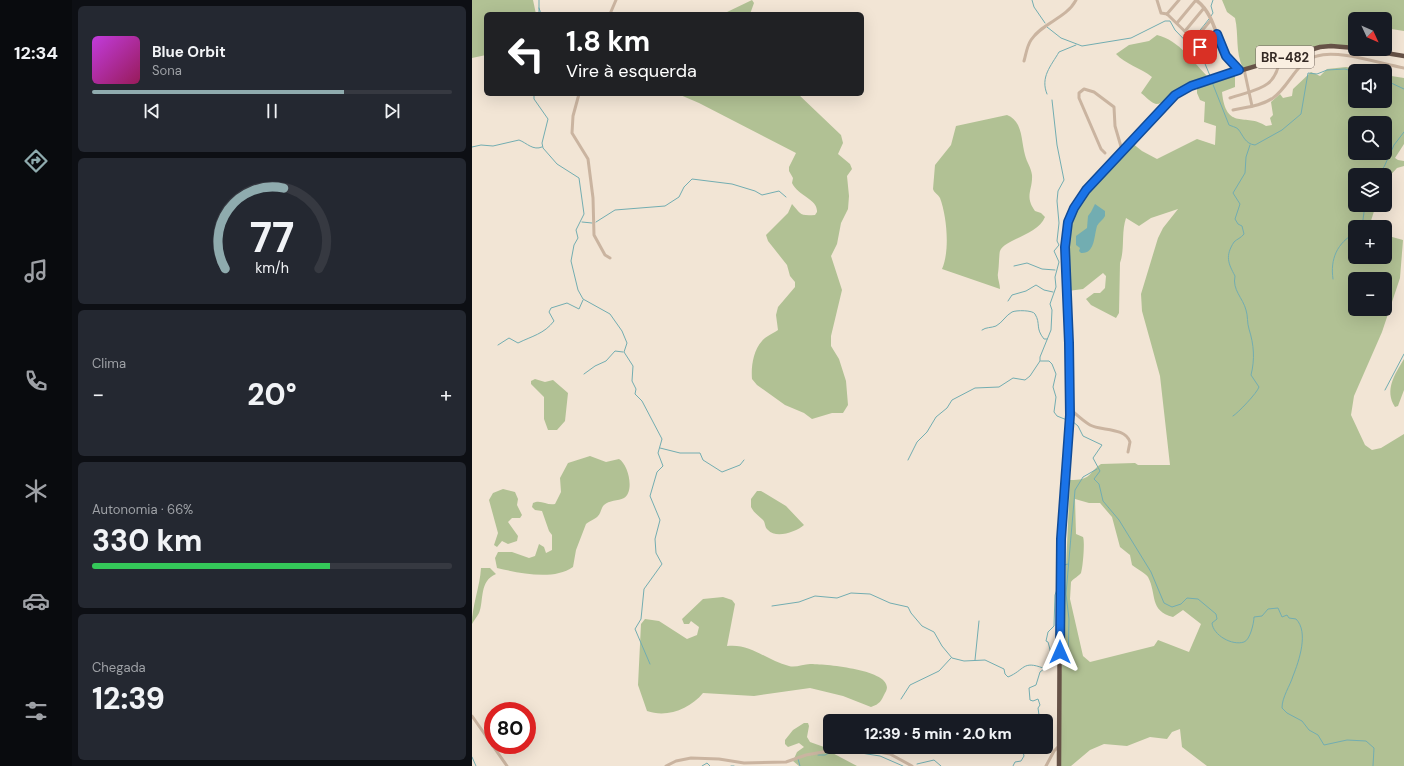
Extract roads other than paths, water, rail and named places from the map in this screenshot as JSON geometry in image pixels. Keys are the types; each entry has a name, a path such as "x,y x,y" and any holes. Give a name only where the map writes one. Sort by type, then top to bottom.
{"highway":[{"name":"BR-482","path":"1059,766 1060,567 1070,409 1065,247 1068,222 1072,212 1081,196 1122,150 1180,91 1208,80 1325,46 1348,48"},
{"path":"1392,54 1404,56"}],"street":[{"path":"611,12 616,0"},
{"path":"1024,61 1030,41 1037,32 1043,26 1063,15 1076,0"},
{"path":"1157,0 1161,13 1167,14 1203,48 1217,34"},
{"path":"1167,14 1179,0"},
{"path":"1177,23 1196,0 1204,8 1211,20 1226,56 1241,70 1249,91 1252,106"},
{"path":"1185,31 1204,8"},
{"path":"1194,40 1211,20"},
{"path":"1233,110 1252,106 1273,98 1285,86 1302,64 1317,55 1340,55 1404,68 1404,62"},
{"path":"1230,98 1271,82 1278,72 1280,58"},
{"path":"1105,153 1101,149 1079,98 1079,93 1084,89 1094,92 1114,108 1115,126 1122,150"},
{"path":"578,96 573,116 572,133 588,159 593,198 594,235 604,255 610,258"},
{"path":"1070,409 1092,426 1110,430 1127,437 1130,442 1128,452"},
{"path":"472,716 507,766"},
{"path":"666,766 676,761 691,758 719,759 744,763 786,762 806,755 850,747 890,754 912,766"},
{"path":"1046,766 1058,747"}],"water":[{"path":"1095,204 1105,211 1105,216 1097,226 1091,248 1086,253 1081,253 1079,251 1080,248 1076,245 1076,236 1087,228 1088,216"}],"waterway":[{"path":"539,0 539,12"},
{"path":"1032,0 1034,7 1045,23"},
{"path":"1211,16 1213,13 1211,6 1213,0"},
{"path":"539,8 540,12"},
{"path":"1197,34 1209,19"},
{"path":"1047,27 1061,38 1082,46 1131,38 1165,21 1170,21 1175,30 1203,59 1211,78"},
{"path":"1047,94 1045,88 1047,72 1059,52 1076,45"},
{"path":"1212,82 1229,125 1237,128 1249,143 1255,145 1282,130 1301,114 1308,73 1317,74 1327,70 1348,70"},
{"path":"1392,83 1404,89"},
{"path":"534,96 534,99 548,119 542,143 543,148 557,164 579,178 584,214 576,230 578,238 574,245 571,261 578,290 583,299 610,314 622,331 627,343 624,352 633,366 632,381 636,389 635,394 642,401 662,439 658,453 663,466 657,472 650,496 660,520 655,539 656,553 662,564 644,589 641,619 635,629 650,664"},
{"path":"1040,361 1040,357 1051,330 1052,310 1050,304 1056,287 1055,277 1059,262 1054,251 1059,245 1057,241 1059,223 1057,201 1058,191 1064,180 1057,145 1052,100"},
{"path":"1383,168 1394,145 1404,132"},
{"path":"472,147 481,145 493,146 519,140 536,148 542,147"},
{"path":"1233,416 1247,403 1259,387 1251,375 1253,352 1247,312 1236,290 1234,281 1235,276 1228,259 1229,251 1234,242 1244,234 1242,226 1238,224 1235,219 1240,204 1233,193 1245,173 1246,157 1250,145"},
{"path":"596,222 615,210 665,206 679,197 684,187 692,179 732,184 755,191 762,195 779,191 786,197"},
{"path":"1363,220 1364,212"},
{"path":"582,222 592,223"},
{"path":"1333,279 1332,272 1336,252 1348,238"},
{"path":"1014,266 1027,263 1042,269 1055,270"},
{"path":"1008,301 1012,295 1026,291 1036,285 1044,290 1053,292"},
{"path":"498,345 509,338 518,343 538,334 554,321 549,312 551,308 567,303 579,309 583,300"},
{"path":"982,330 996,326 1014,311 1028,311 1035,314 1041,335 1044,339 1047,339"},
{"path":"584,374 595,366 606,361 615,351 623,352"},
{"path":"1385,390 1404,354"},
{"path":"908,460 917,442 927,432 936,417 947,408 952,400 975,388 999,387 1013,378 1025,380 1030,376 1040,361"},
{"path":"1041,361 1049,361 1052,364 1056,374 1053,387 1056,397 1054,412 1057,416 1067,420"},
{"path":"1072,421 1078,426 1083,436 1102,445 1093,458 1100,471 1094,479 1099,484 1103,501 1119,520 1151,572 1164,603 1172,607 1181,604 1187,598 1198,599 1216,614 1217,619 1212,623 1216,632 1229,641 1239,643 1246,641 1248,638 1254,617 1262,616 1268,609 1278,608 1282,617 1287,615 1289,618 1296,619 1302,631 1302,647 1283,700 1282,708 1287,713 1302,721 1309,730 1318,735 1324,745 1347,740 1366,741 1374,748 1373,766"},
{"path":"660,448 680,453 700,453 703,460 722,472 740,465 744,460"},
{"path":"1068,665 1069,619 1066,594 1075,490 1083,477 1097,469"},
{"path":"1061,566 1068,564"},
{"path":"1039,714 1038,708 1040,705 1038,699 1033,701 1030,700 1029,688 1036,685 1040,672 1049,665 1052,657 1048,642 1046,641 1048,632 1054,626 1055,595 1058,587"},
{"path":"772,606 799,602 815,596 837,598 851,593 870,594 890,603 908,607 922,626 934,632 942,646 952,658 964,661 985,660 1004,669 1005,674 1008,677 1027,665 1043,668"},
{"path":"975,660 979,621"},
{"path":"901,699 910,685 939,671 951,658"},
{"path":"818,755 827,754"},
{"path":"867,754 880,756 903,766"},
{"path":"1013,766 1015,762 1021,761 1024,754"},
{"path":"472,757 476,766"},
{"path":"798,759 800,766"},
{"path":"917,764 934,760 941,766"},
{"path":"702,766 707,763 710,766"}]}
